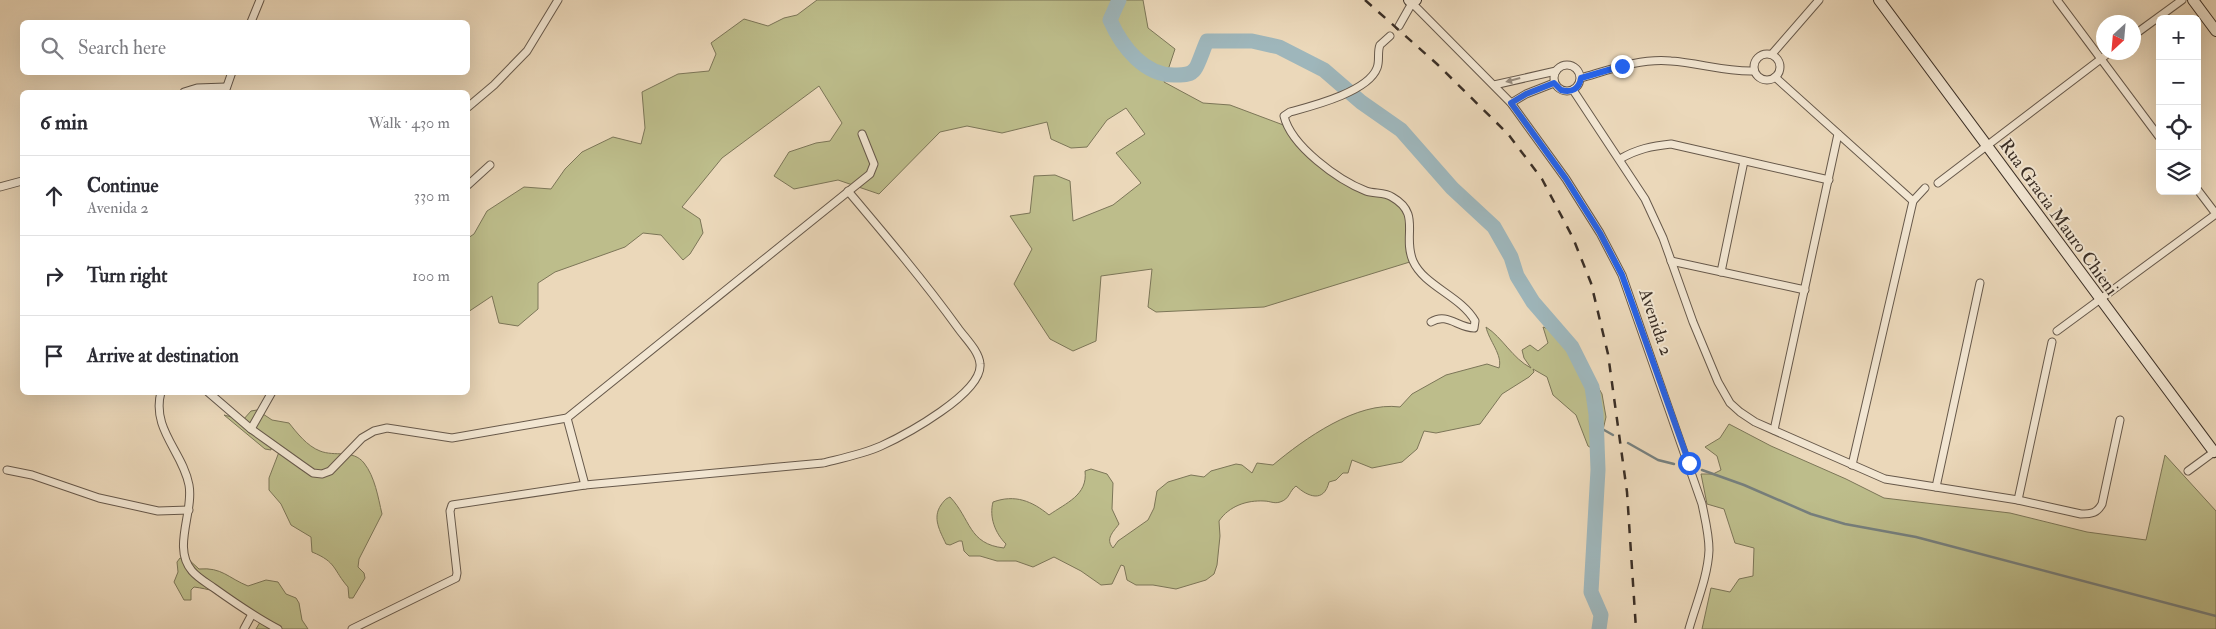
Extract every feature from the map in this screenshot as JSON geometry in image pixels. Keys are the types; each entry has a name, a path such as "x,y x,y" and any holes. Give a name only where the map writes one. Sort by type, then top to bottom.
{"street":[{"path":"252,20 260,0"},
{"path":"470,105 494,85 527,51 558,0"},
{"path":"1772,54 1819,0"},
{"name":"Rua Gracia Mauro Chieni","path":"1879,0 2100,300 2215,451"},
{"path":"2057,0 2096,52"},
{"path":"2141,30 2182,0"},
{"path":"2193,0 2216,31"},
{"path":"1399,26 1412,1"},
{"name":"Avenida 2","path":"1412,1 1511,103 1566,179 1600,233 1622,275 1689,463 1702,504 1709,536 1709,552 1689,629"},
{"path":"1390,36 1380,45 1377,68 1370,78 1336,98 1290,112 1284,116 1286,126 1301,145 1327,168 1366,191 1391,196 1406,208 1411,224 1409,243 1413,261 1422,274 1469,310 1476,321 1474,328 1466,328 1445,318 1437,318 1431,322"},
{"path":"1772,54 1780,65 1779,72 1775,77 1763,79 1754,71 1753,65 1760,55 1772,54"},
{"path":"1938,183 2100,60"},
{"path":"2102,60 2156,133"},
{"path":"1581,78 1647,61 1670,61 1734,72 1754,71"},
{"path":"1494,85 1556,71 1565,65 1571,65 1576,68 1581,78 1577,88 1573,90 1561,90 1554,83"},
{"path":"1554,83 1556,71"},
{"path":"190,90 197,88 226,90 231,75"},
{"path":"1775,77 1913,202"},
{"path":"1511,103 1526,94 1554,83"},
{"path":"1573,90 1645,199 1663,238 1693,322 1722,389 1730,403 1740,412 1774,430 1885,479 2018,500 2081,514 2091,514 2098,510 2102,504 2120,420"},
{"path":"211,395 251,429 313,473 322,474 330,471 362,438 374,431 387,428 452,438 567,418 874,169 874,164 862,134"},
{"path":"1774,430 1838,134"},
{"path":"1620,159 1651,146 1671,144 1828,180"},
{"path":"1721,272 1744,161"},
{"path":"470,183 490,165"},
{"path":"0,187 20,182"},
{"path":"1852,465 1913,202 1925,188"},
{"path":"352,629 456,578 450,511 452,505 585,485 823,464 882,446 928,421 977,381 980,364 974,349 935,296 848,191"},
{"path":"2057,331 2216,214 2201,194"},
{"path":"1672,261 1804,290"},
{"path":"1936,487 1980,283"},
{"path":"2018,500 2052,342"},
{"path":"160,395 158,401 160,420 189,484 189,510 184,543 186,561 192,572 251,616 278,629"},
{"path":"251,429 270,395"},
{"path":"567,418 585,485"},
{"path":"2188,471 2215,451"},
{"path":"7,470 32,475 99,498 158,511 189,510"},
{"path":"244,629 251,616"}],"green space":[{"path":"817,0 1143,0 1148,28 1175,49 1164,82 1203,103 1230,105 1286,126 1327,168 1366,191 1391,196 1407,208 1413,261 1264,307 1156,312 1148,307 1152,269 1101,276 1096,341 1073,351 1050,339 1014,284 1032,249 1010,216 1030,213 1034,176 1055,175 1070,181 1073,221 1113,205 1141,183 1116,153 1145,134 1126,108 1107,120 1087,147 1071,148 1051,139 1047,122 1002,133 967,126 940,132 879,194 838,180 794,189 774,176 789,152 816,143 830,141 842,123 819,86 722,158 682,207 700,219 703,233 690,254 683,260 661,235 643,233 625,247 555,272 538,283 538,309 518,326 499,323 492,296 470,311 470,237 474,234 487,211 524,187 551,189 565,169 582,152 613,137 641,144 645,128 642,92 678,74 709,71 716,54 711,43 744,19 768,26 784,18 797,15"},
{"path":"1486,327 1518,359 1531,368 1524,358 1522,350 1530,345 1538,351 1548,343 1543,327 1557,332 1577,349 1602,394 1606,417 1599,447 1593,449 1588,446 1576,415 1553,395 1547,377 1533,369 1534,372 1529,377 1502,394 1480,424 1436,433 1424,431 1417,449 1402,462 1372,468 1352,460 1348,473 1343,473 1336,480 1329,482 1327,489 1320,495 1310,495 1296,486 1286,499 1280,502 1245,503 1228,511 1219,521 1220,536 1217,565 1214,574 1206,580 1176,589 1153,585 1136,585 1127,580 1124,566 1121,565 1112,584 1101,585 1081,571 1054,557 1033,567 1016,561 997,561 980,556 969,556 964,551 962,541 950,545 946,544 939,529 937,520 938,510 944,501 950,497 977,536 992,546 1004,548 1006,544 996,530 992,519 993,502 1009,499 1023,500 1049,515 1074,498 1083,486 1085,471 1091,469 1107,474 1113,483 1112,509 1119,524 1110,539 1113,548 1118,541 1148,520 1154,508 1157,491 1168,482 1191,475 1204,477 1211,471 1236,464 1242,465 1252,473 1257,463 1273,465 1315,434 1349,416 1383,407 1400,407 1412,394 1446,375 1487,364 1499,368 1499,358"},
{"path":"257,410 272,420 289,423 315,449 326,453 355,456 364,463 371,474 382,514 359,559 358,567 364,573 365,578 353,598 349,598 348,587 334,567 326,559 312,552 311,537 291,525 281,504 269,490 269,478 279,452 272,443 271,450 265,449 224,415 243,420 251,411"},
{"path":"1729,424 1771,446 1884,498 2010,513 2087,532 2146,540 2165,455 2216,511 2216,629 1702,629 1711,588 1730,592 1739,579 1753,576 1754,548 1735,543 1724,509 1707,504 1701,474 1713,474 1721,470 1717,456 1705,447 1720,438"},
{"path":"180,558 188,559 199,569 219,571 248,586 266,580 278,582 286,594 296,598 299,603 302,620 308,629 256,629 262,619 231,597 214,591 194,587 191,590 191,600 184,600 174,582 178,572 177,562"}],"waterway":[{"path":"1119,0 1110,20 1115,30 1128,50 1145,66 1155,71 1177,75 1185,75 1193,71 1207,41 1252,41 1279,47 1324,70 1361,102 1401,130 1452,188 1494,227 1511,257 1517,276 1533,302 1572,347 1592,387 1596,414 1598,470 1591,592 1601,615 1599,629"},
{"path":"1597,426 1613,435"},
{"path":"1628,443 1658,460 1674,464"},
{"path":"1702,470 1744,485 1811,514 1845,524 1916,537 2216,616"}],"railway":[{"path":"1365,0 1437,64 1508,134 1542,179 1573,238 1591,283 1608,354 1627,492 1636,629"}],"route":[{"path":"1622,66 1581,78 1577,88 1567,92 1561,90 1554,83 1526,94 1511,103 1566,179 1600,233 1622,275 1689,463"}]}
